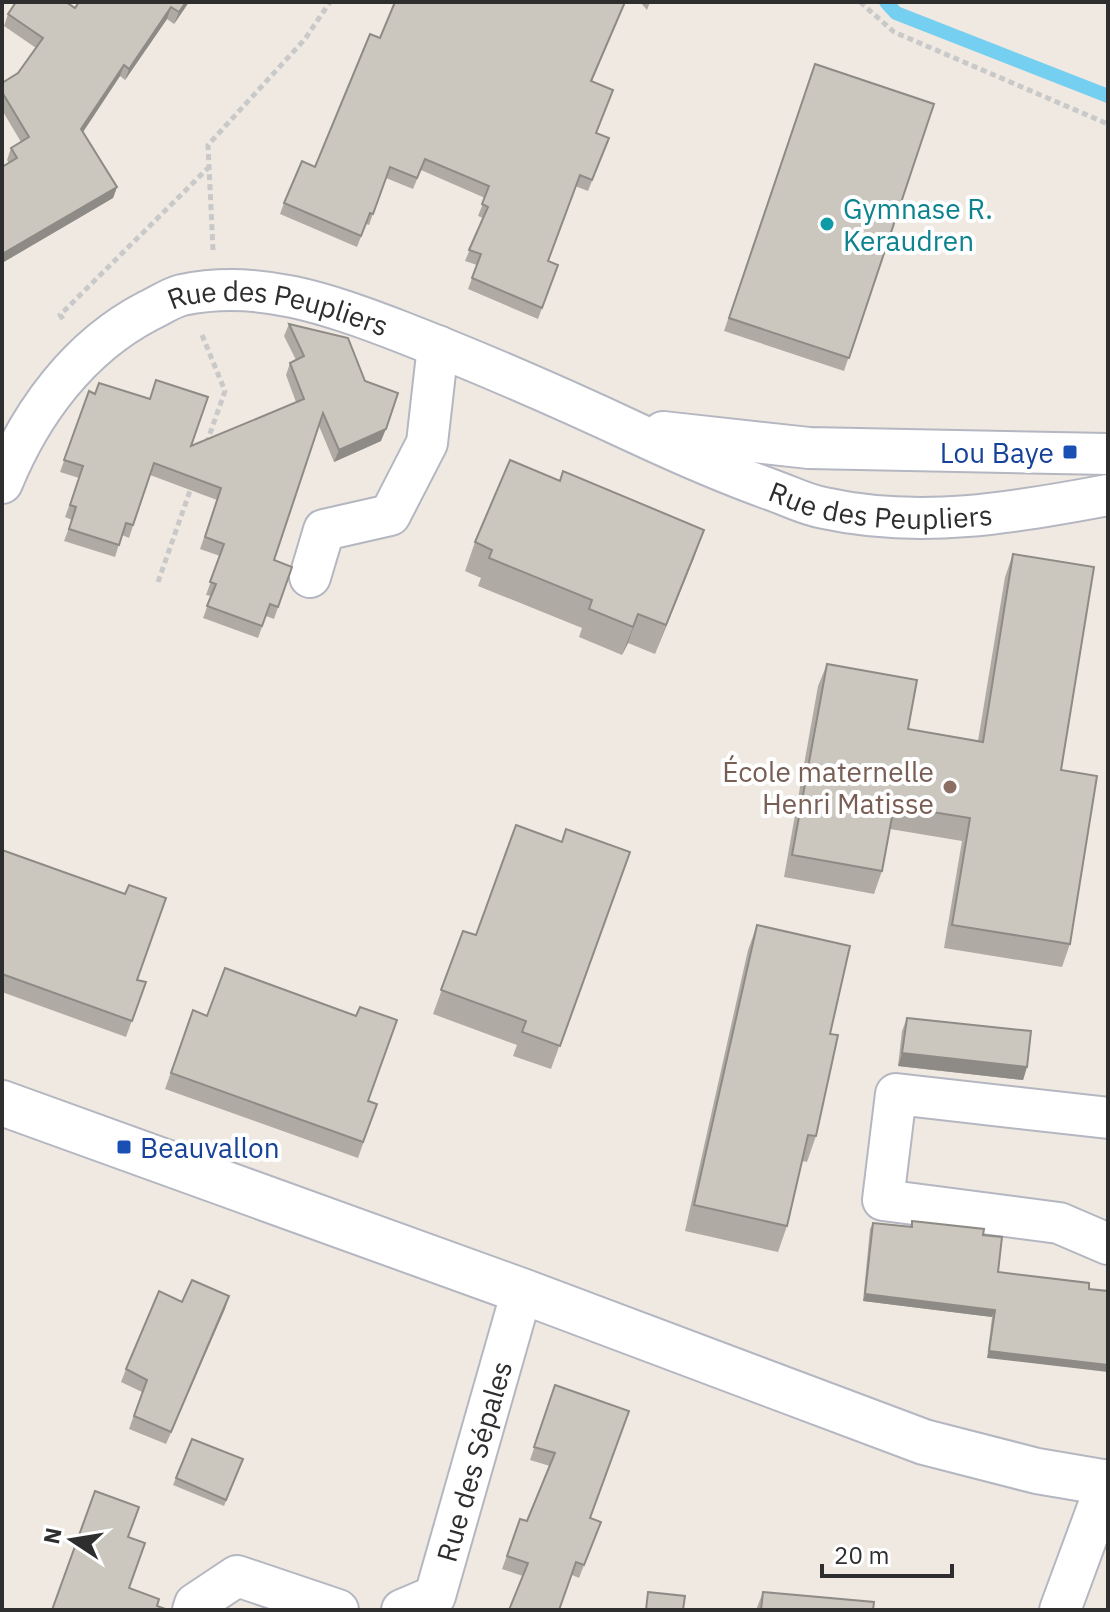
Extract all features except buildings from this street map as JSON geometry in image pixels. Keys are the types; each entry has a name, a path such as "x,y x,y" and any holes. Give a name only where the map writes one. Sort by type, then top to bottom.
{"street":[{"name":"Rue des Peupliers","path":"2,483 16,448 59,384 88,352 127,322 178,296 216,290 266,291 317,300 438,346 723,473 821,508 878,518 955,519 1108,495"},
{"path":"310,577 324,530 390,515 427,443 438,346"},
{"name":"Rue des Peupliers","path":"620,426 742,443 809,448 1108,454"},
{"path":"1108,1118 896,1094 883,1200 1059,1223 1108,1244"},
{"path":"2,1103 522,1291 924,1442 1037,1471 1107,1482 1060,1610"},
{"name":"Rue des Sépales","path":"402,1610 435,1596 522,1291"},
{"path":"193,1610 195,1604 237,1576 338,1610"}],"path":[{"path":"213,263 208,145 305,39 330,2"},
{"path":"860,2 894,32 1108,124"},
{"path":"78,297 209,167"},
{"path":"204,450 225,391 201,333 210,329"},
{"path":"158,582 194,480"}],"waterway":[{"path":"886,2 896,13 1108,96"}],"place":[{"name":"Gymnase R. Keraudren","path":"827,224"},
{"name":"Lou Baye","path":"1070,452"},
{"name":"École maternelle Henri Matisse","path":"950,787"},
{"name":"Beauvallon","path":"124,1147"}]}
